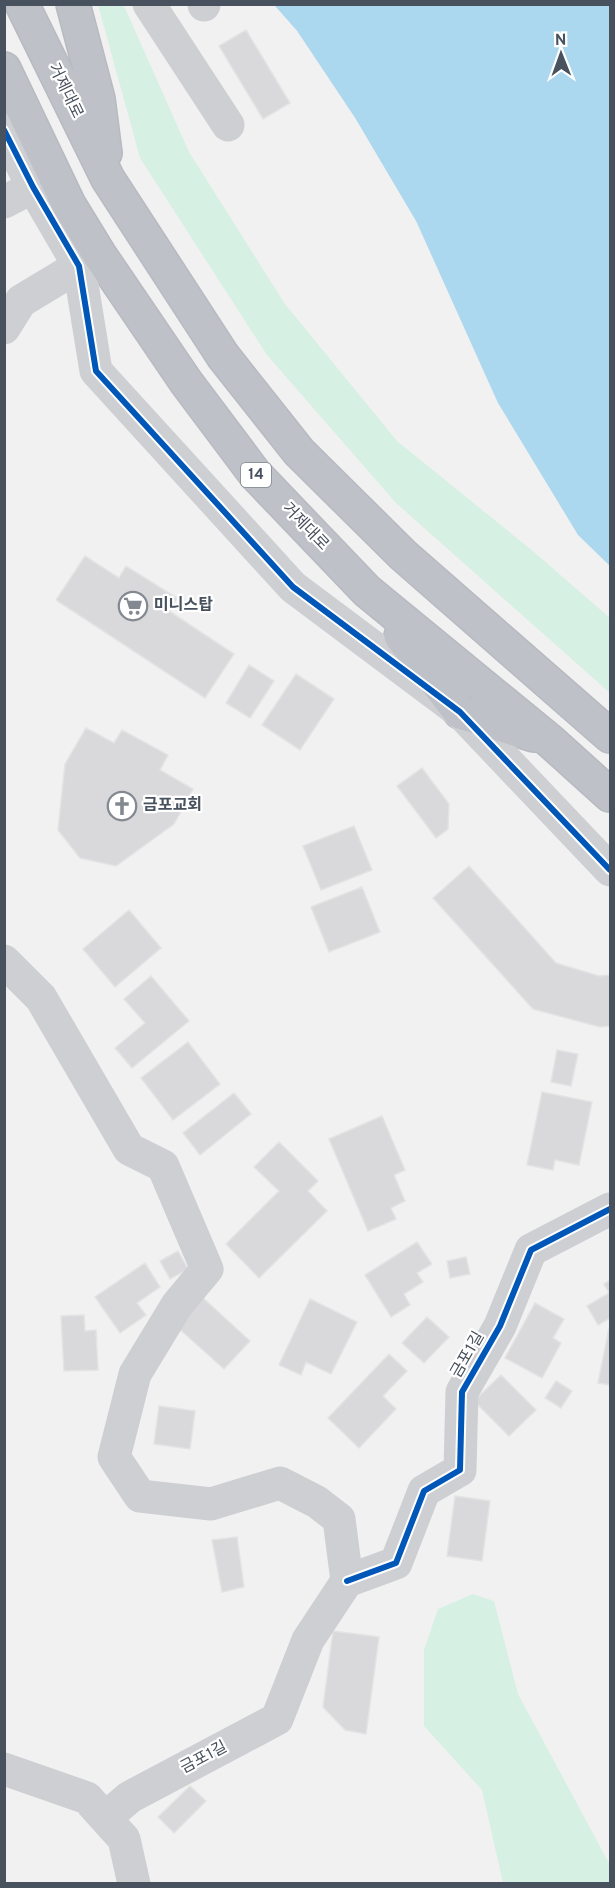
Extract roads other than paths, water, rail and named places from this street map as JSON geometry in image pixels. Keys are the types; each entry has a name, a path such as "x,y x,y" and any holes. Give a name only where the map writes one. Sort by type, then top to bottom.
{"highway":[{"name":"거제대로","path":"22,4 108,179 223,356 299,452 403,555 610,736"},
{"path":"73,4 98,99 108,179"},
{"name":"거제대로","path":"4,69 69,205 99,254 186,382 255,474 367,591 550,741 610,795"},
{"path":"69,205 79,266 186,382"},
{"path":"367,591 460,712 550,741"}],"street":[{"path":"149,4 228,125"},
{"path":"4,130 33,188 79,266 96,371 293,587 460,712 610,870"},
{"path":"4,202 33,188"},
{"path":"4,328 21,301 79,266"},
{"path":"4,961 41,998 129,1149 163,1166 207,1269 177,1305 135,1374 114,1457 140,1496 212,1503 280,1483 317,1502 339,1519 347,1581"},
{"name":"금포1길","path":"105,1818 130,1797 277,1719 308,1640 347,1581 396,1563 424,1491 460,1470 462,1392 500,1326 531,1250 610,1209"},
{"path":"4,1769 87,1798 124,1839 134,1884"}],"water":[{"path":"274,5 610,5 610,566 578,535 498,403 417,223 355,118 297,31"}],"place":[{"name":"미니스탑","path":"133,606"},
{"name":"금포교회","path":"122,806"}]}
